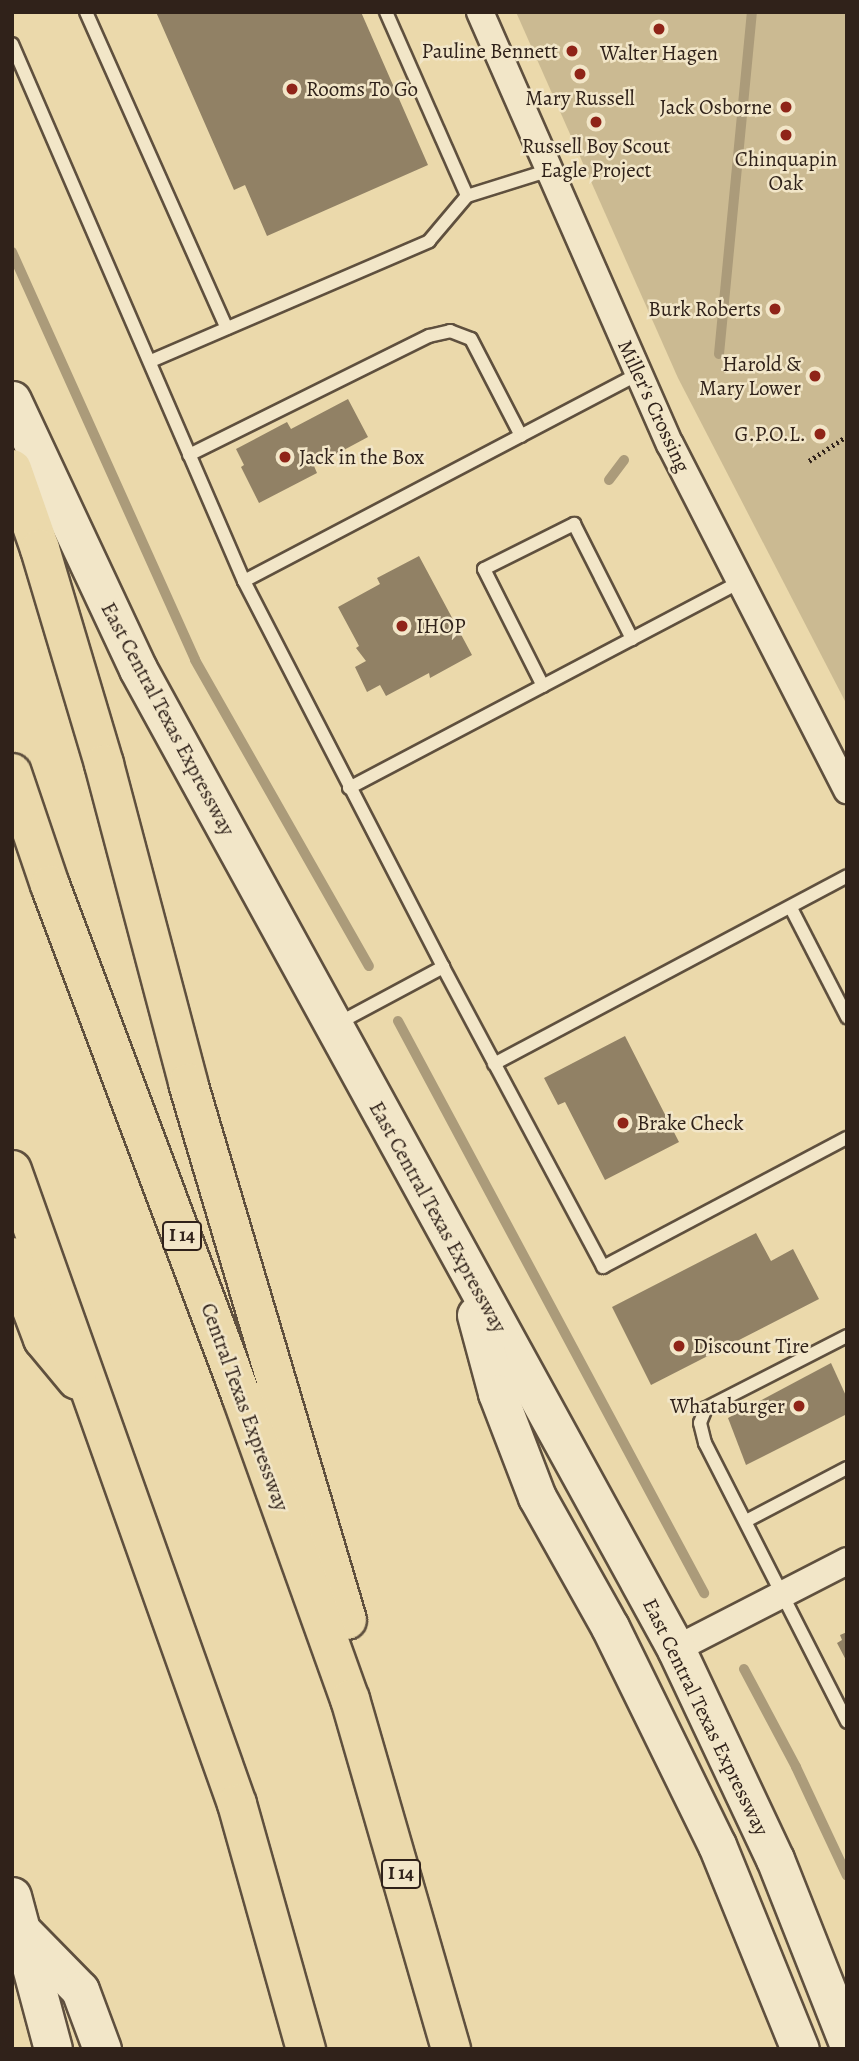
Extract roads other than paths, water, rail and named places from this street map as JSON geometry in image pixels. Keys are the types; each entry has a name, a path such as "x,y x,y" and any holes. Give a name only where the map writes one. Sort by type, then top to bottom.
{"highway":[{"path":"12,469 40,549 104,764 188,1083 349,1626 350,1699"},
{"name":"Central Texas Expressway","path":"12,773 50,885 242,1398 350,1699 452,2049"},
{"path":"12,1170 236,1804 306,2049"},
{"path":"12,1256 43,1339 95,1402"}],"main road":[{"name":"East Central Texas Expressway","path":"12,400 138,669 676,1649 775,1859 847,2041"},
{"path":"459,1256 497,1393 537,1497 610,1627 717,1845 800,2049"},
{"path":"17,1913 53,2049"},
{"path":"17,1913 80,1990 102,2049"}],"street":[{"name":"Miller's Crossing","path":"480,12 670,444 847,790"},
{"path":"676,1649 847,1561"}],"lane":[{"path":"86,12 227,328"},
{"path":"386,12 467,196"},
{"path":"12,44 244,581 349,788 603,1267 847,1138"},
{"path":"151,361 429,241 467,196 550,170"},
{"path":"190,455 429,336 450,331 471,339 521,436"},
{"path":"244,581 639,374"},
{"path":"543,686 484,569 574,524 632,639"},
{"path":"349,788 740,582"},
{"path":"494,1065 847,876"},
{"path":"791,908 847,1017"},
{"path":"333,1026 443,967"},
{"path":"847,1336 706,1408 700,1423 705,1443 847,1722"},
{"path":"746,1521 847,1468"}],"waterway":[{"path":"719,354 752,12"},
{"path":"12,252 195,660 369,966"},
{"path":"609,480 624,460"},
{"path":"398,1021 704,1593"},
{"path":"744,1669 796,1767 847,1876"}],"place":[{"name":"Walter Hagen","path":"659,29"},
{"name":"Pauline Bennett","path":"572,51"},
{"name":"Mary Russell","path":"580,74"},
{"name":"Rooms To Go","path":"292,89"},
{"name":"Jack Osborne","path":"786,107"},
{"name":"Russell Boy Scout Eagle Project","path":"596,122"},
{"name":"Chinquapin Oak","path":"786,135"},
{"name":"Burk Roberts","path":"775,309"},
{"name":"Harold & Mary Lower","path":"815,376"},
{"name":"G.P.O.L.","path":"820,434"},
{"name":"Jack in the Box","path":"285,457"},
{"name":"IHOP","path":"402,626"},
{"name":"Brake Check","path":"623,1123"},
{"name":"Discount Tire","path":"679,1346"},
{"name":"Whataburger","path":"799,1406"}]}
